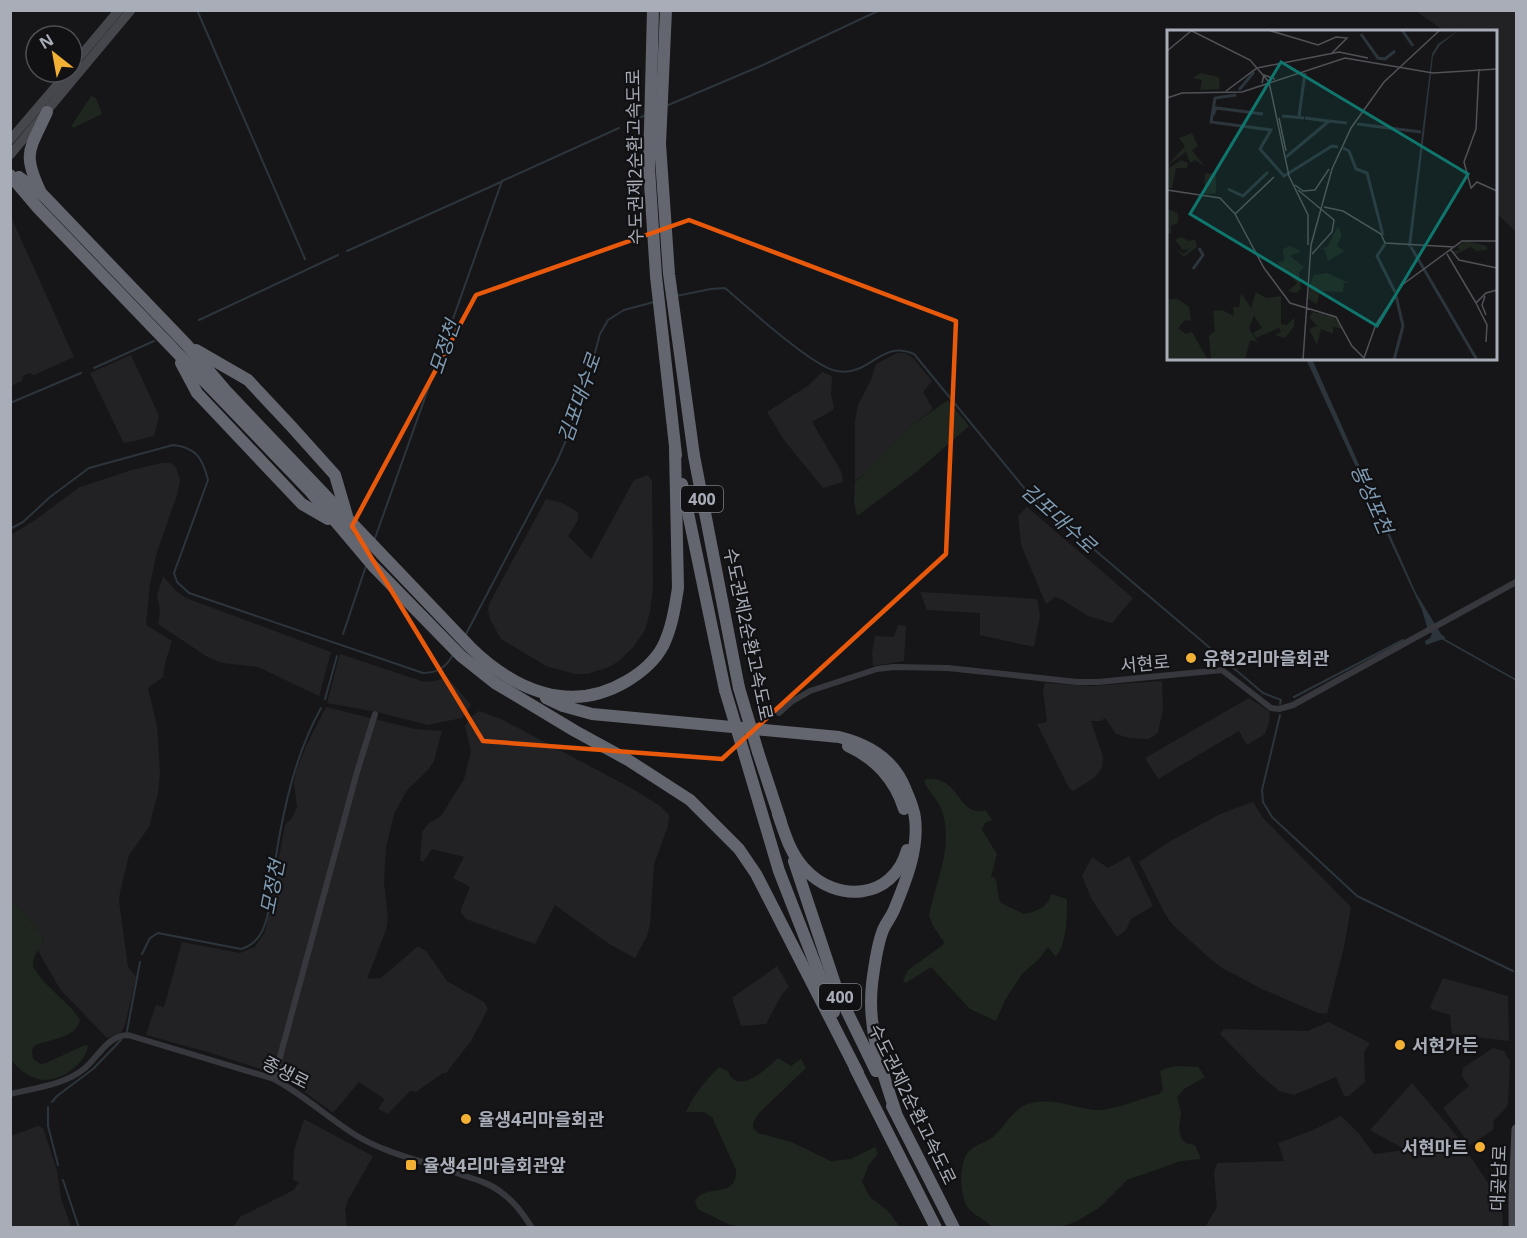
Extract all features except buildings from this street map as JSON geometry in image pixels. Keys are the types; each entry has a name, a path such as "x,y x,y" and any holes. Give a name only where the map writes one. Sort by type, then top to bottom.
{"highway":[{"name":"수도권제2순환고속도로","path":"653,10 649,168 656,276 675,449 725,690 779,871 858,1073 936,1227"},
{"name":"수도권제2순환고속도로","path":"666,10 661,131 669,274 694,456 739,688 778,814 838,993 954,1227"},
{"path":"42,194 29,163 29,152 43,110"},
{"path":"10,173 42,194 186,344 226,391 351,520 383,557 470,647 498,671 551,701 592,714 840,737 871,748 884,758 903,783 915,816 914,850 893,912 883,931 872,986 872,1023 878,1058 896,1113"},
{"path":"10,173 38,208 175,352 197,393 302,504 336,523 461,656 478,671 522,699 628,760 690,800 739,849 769,897 858,1073"},
{"path":"10,190 38,208"},
{"path":"186,344 248,380 334,474 351,520"},
{"path":"535,691 567,697 600,694 635,677 654,660 663,646 675,610 678,588 675,449"},
{"path":"522,699 599,723 825,739 843,744 872,760 893,784 906,815 908,828 906,853 891,879 878,887 864,891 834,889 811,876 791,853 778,814"}],"main road":[{"path":"84,52 119,10"},
{"path":"10,140 43,110 131,10"},
{"path":"10,155 60,84"},
{"path":"10,131 43,110"},
{"name":"대곶남로","path":"1513,1227 1512,1198 1516,1129"}],"street":[{"name":"서현로","path":"779,713 791,702 810,691 877,669 910,666 1098,682 1222,670 1271,708 1279,709 1293,705 1516,582"},
{"path":"274,1078 357,772 375,714"},
{"name":"종생로","path":"10,1094 74,1076 91,1062 109,1042 123,1035 143,1039 274,1078 357,1135 378,1146 400,1156 450,1170 502,1192 514,1203 532,1227"}],"highlighted area":[{"path":"689,220 956,321 946,554 722,759 483,741 352,526 476,295"}],"shaded area":[{"path":"1416,11 1516,11 1516,232 1497,214 1497,30 1443,30"},
{"path":"91,96 96,98 102,114 73,128 72,125"},
{"path":"11,217 74,357 34,375 30,373 23,376 22,381 11,386"},
{"path":"897,353 905,353 914,359 932,381 923,392 933,409 912,425 866,473 855,481 855,421 858,405 871,380 876,364"},
{"path":"131,355 159,416 154,436 126,443 123,442 90,373"},
{"path":"822,372 832,376 831,395 834,406 833,410 812,422 842,473 843,482 823,488 784,440 767,412 809,385"},
{"path":"948,400 969,426 915,473 857,516 854,502 855,482 912,425"},
{"path":"162,463 171,463 176,467 180,480 157,552 150,584 146,625 172,641 163,677 148,688 157,726 160,772 158,793 149,827 129,855 120,892 119,901 128,967 136,977 125,1025 121,1033 107,1038 60,989 37,949 43,936 16,904 11,903 11,535 80,487"},
{"path":"648,475 652,481 653,587 645,630 634,646 619,661 609,667 587,674 575,674 546,666 501,639 491,621 488,611 489,604 546,499 562,503 578,512 578,520 568,536 591,559 634,480"},
{"path":"1027,507 1133,598 1112,623 1088,616 1059,598 1055,597 1046,604 1021,545 1018,516"},
{"path":"163,576 175,590 186,598 331,652 319,696 258,667 223,663 209,658 158,624 160,611 157,596"},
{"path":"920,592 1037,599 1040,616 1034,647 980,635 980,613 927,610"},
{"path":"898,625 906,626 904,661 873,666 872,653 875,636 894,637"},
{"path":"340,654 424,682 447,677 471,705 462,718 428,725 377,712 327,703"},
{"path":"1162,681 1163,709 1158,732 1148,739 1129,738 1116,734 1105,718 1101,721 1091,721 1103,757 1102,768 1094,778 1073,791 1069,788 1037,724 1047,722 1043,690 1045,683 1090,686"},
{"path":"1249,698 1269,711 1270,719 1265,734 1247,745 1239,731 1158,779 1145,758"},
{"path":"326,707 415,729 442,731 434,761 407,790 394,814 386,848 384,882 388,918 386,930 367,979 381,978 418,946 427,952 447,981 484,1002 488,1009 471,1041 446,1073 416,1092 410,1091 388,1114 378,1109 385,1099 359,1082 333,1113 276,1074 146,1035 156,1005 164,1007 182,942 240,953 255,947 265,932 285,825 292,818 297,807 294,783 296,771"},
{"path":"479,711 501,719 633,789 660,806 669,815 668,826 654,864 650,924 647,936 635,958 609,944 555,905 535,944 466,919 461,909 470,887 453,878 464,857 432,849 424,861 420,861 422,832 429,823 441,816 464,779 471,751 465,726 470,718"},
{"path":"926,779 946,783 970,808 976,811 985,810 992,820 985,823 982,830 997,854 991,877 995,878 1001,903 1024,914 1044,906 1051,894 1067,899 1066,930 1060,951 1056,957 1048,947 1038,960 1022,974 1005,1000 996,1021 970,1009 931,967 906,983 903,981 908,970 944,942 929,916 945,853 946,827 942,809 924,782"},
{"path":"1253,802 1263,818 1351,907 1344,947 1327,1014 1318,1013 1262,989 1222,968 1207,956 1172,924 1139,862 1169,842 1220,814"},
{"path":"1129,856 1153,906 1131,919 1126,930 1117,937 1092,900 1082,876 1092,857 1108,868"},
{"path":"11,903 16,904 43,936 34,958 33,967 43,981 73,1010 80,1020 77,1027 67,1035 34,1046 33,1059 41,1064 46,1063 85,1045 88,1046 76,1067 54,1079 34,1078 11,1060"},
{"path":"777,966 789,987 782,994 766,1024 741,1026 732,998"},
{"path":"1443,978 1508,996 1509,1041 1452,1034 1450,1015 1430,1007"},
{"path":"1329,1022 1370,1043 1364,1052 1365,1082 1349,1096 1344,1096 1336,1077 1294,1095 1279,1091 1220,1034 1224,1029 1307,1031"},
{"path":"1493,1048 1504,1051 1510,1061 1508,1103 1494,1120 1493,1130 1470,1145 1443,1108 1469,1086 1462,1076 1463,1068"},
{"path":"778,1058 791,1066 801,1059 806,1068 758,1114 753,1128 758,1133 791,1142 831,1161 851,1159 875,1147 878,1154 868,1166 862,1182 870,1197 888,1211 900,1227 740,1227 728,1224 698,1209 695,1202 699,1196 731,1185 735,1179 736,1170 712,1117 704,1112 686,1112 689,1105 700,1088 719,1067 728,1071 738,1081 745,1081 753,1078"},
{"path":"1177,1066 1198,1067 1205,1077 1184,1089 1177,1097 1181,1112 1179,1129 1181,1138 1186,1143 1195,1145 1201,1159 1181,1161 1127,1180 1099,1208 1075,1222 1060,1227 992,1227 966,1205 961,1180 966,1155 970,1150 994,1136 1022,1107 1044,1101 1096,1110 1119,1106 1159,1094 1163,1090 1160,1071"},
{"path":"1412,1083 1457,1136 1498,1198 1502,1208 1503,1227 1205,1227 1217,1207 1214,1173 1217,1163 1284,1161 1278,1143 1311,1131 1341,1116 1360,1135 1374,1154 1406,1150 1370,1130"},
{"path":"304,1119 373,1156 347,1202 345,1209 347,1227 233,1227 240,1217 294,1190 299,1182 293,1180 294,1151"},
{"path":"38,1126 43,1128 51,1152 57,1171 61,1198 71,1227 11,1227 11,1136"}],"water":[{"name":"봉성포천","path":"1306,360 1312,360 1416,593 1441,634 1446,638 1426,645 1425,641 1432,634 1427,627 1422,610"}],"waterway":[{"path":"197,10 305,259"},
{"name":"모정천","path":"666,106 763,65 880,10"},
{"name":"모정천","path":"636,120 647,114"},
{"name":"모정천","path":"374,541 502,181 619,128"},
{"path":"347,251 501,182"},
{"path":"199,320 338,255"},
{"name":"김포대수로","path":"676,296 725,288 797,348 826,367 837,371 858,369 893,351 914,354 1030,495 1263,693 1281,700 1280,704"},
{"name":"김포대수로","path":"466,634 557,461 580,408 600,334 608,320 624,310 654,302"},
{"path":"94,368 154,341"},
{"path":"10,403 81,373"},
{"name":"김포대수로","path":"10,529 23,522 50,497 89,468 173,445 181,446 193,451 201,460 208,480 174,573 177,582 189,593 423,673 441,668 453,655"},
{"name":"모정천","path":"343,634 366,566"},
{"path":"1443,639 1516,680"},
{"name":"김포대수로","path":"1294,697 1403,640"},
{"name":"모정천","path":"325,699 337,656"},
{"name":"모정천","path":"142,954 150,938 158,933 241,949 259,937 269,908 279,837 292,780 312,725 321,708"},
{"path":"1280,715 1262,790 1263,802 1272,817 1357,896 1513,971"},
{"name":"모정천","path":"127,1031 140,962"},
{"name":"모정천","path":"52,1102 93,1069 121,1040"},
{"name":"모정천","path":"48,1107 48,1126 58,1165"},
{"name":"모정천","path":"63,1180 79,1228"}],"place":[{"name":"유현2리마을회관","path":"1191,658"},
{"name":"서현가든","path":"1400,1045"},
{"name":"율생4리마을회관","path":"466,1119"},
{"name":"서현마트","path":"1480,1147"},
{"name":"율생4리마을회관앞","path":"411,1165"}]}
